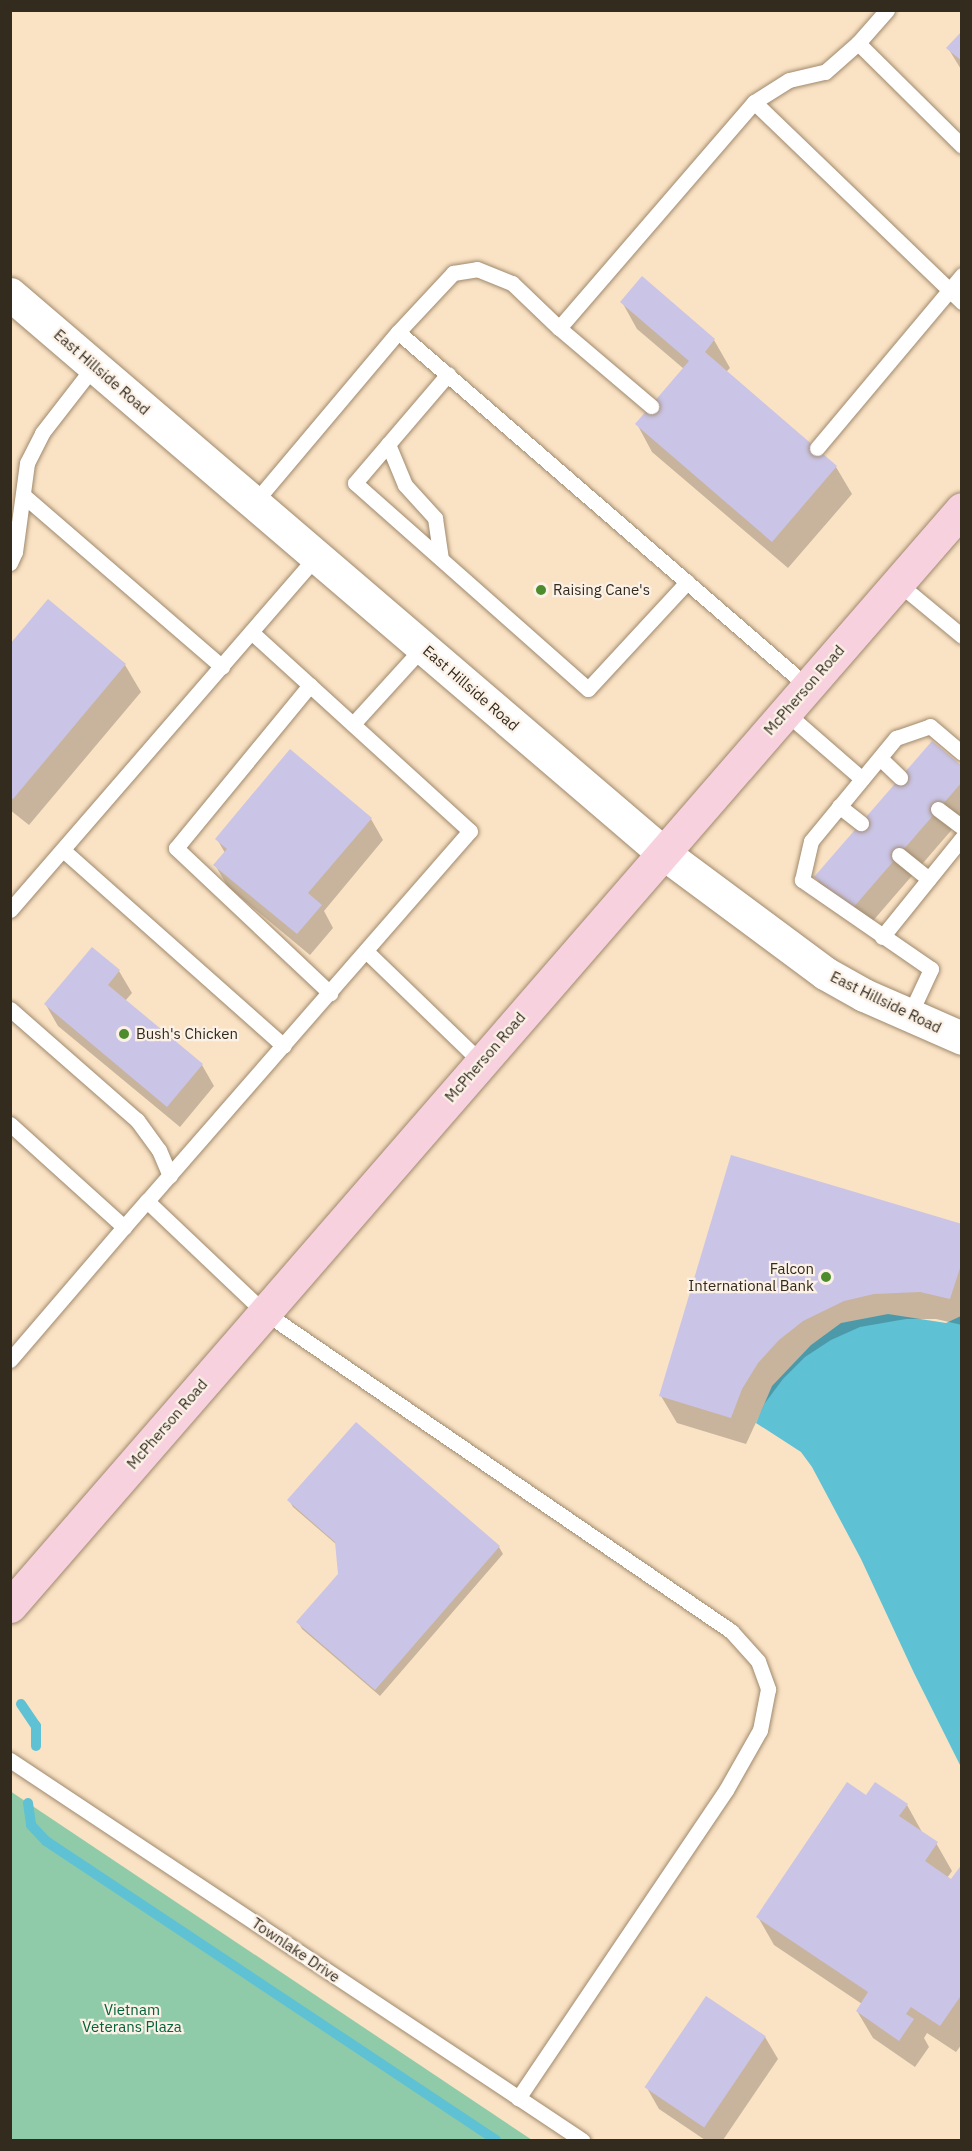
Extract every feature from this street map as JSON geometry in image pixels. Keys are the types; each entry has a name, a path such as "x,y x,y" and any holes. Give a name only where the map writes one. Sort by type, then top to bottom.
{"main road":[{"name":"McPherson Road","path":"15,1590 264,1312 962,509"}],"street":[{"name":"East Hillside Road","path":"10,294 662,852 825,973 864,995 962,1038"}],"lane":[{"path":"559,328 754,102 789,80 825,72 858,43 887,10"},
{"path":"858,43 962,146"},
{"path":"754,102 962,302"},
{"path":"254,502 399,332 453,273 477,268 512,283 559,328 651,405"},
{"path":"817,448 962,275"},
{"path":"399,332 807,686"},
{"path":"10,563 15,552 27,463 42,433 94,366"},
{"path":"447,374 355,483 588,689 687,582"},
{"path":"388,444 405,485 435,518 441,560"},
{"path":"23,495 222,667"},
{"path":"10,910 317,556"},
{"path":"898,583 962,636"},
{"path":"10,1360 470,831 251,632"},
{"path":"353,724 423,647"},
{"path":"310,685 176,848 330,993"},
{"path":"784,712 862,779"},
{"path":"910,1014 932,969 882,937 802,880 811,841 896,738 930,726 962,753"},
{"path":"880,758 900,777"},
{"path":"839,806 861,824"},
{"path":"938,809 962,827"},
{"path":"882,937 962,838"},
{"path":"63,850 284,1046"},
{"path":"899,855 929,879"},
{"path":"366,951 481,1062"},
{"path":"10,1009 137,1120 159,1150 170,1176"},
{"path":"10,1124 124,1227"},
{"path":"147,1201 264,1312 730,1630 758,1661 768,1689 760,1730 726,1790 518,2098"},
{"name":"Townlake Drive","path":"10,1760 582,2140"}],"green space":[{"name":"Vietnam Veterans Plaza","path":"10,1791 28,1803 532,2140 11,2140"}],"water":[{"path":"888,1314 946,1323 961,1316 961,1767 861,1559 812,1467 801,1452 756,1423 772,1386 811,1345 841,1323"}],"building":[{"path":"962,31 962,61 946,48"},
{"path":"642,276 715,339 705,352 837,466 772,542 635,424 689,361 620,302"},
{"path":"48,599 126,664 13,799 10,797 10,644"},
{"path":"932,741 962,766 962,782 852,909 814,877"},
{"path":"290,749 372,818 308,893 322,905 297,934 213,865 227,849 215,839"},
{"name":"Bush's Chicken","path":"92,947 120,970 108,985 203,1064 167,1107 44,1004"},
{"name":"Falcon International Bank","path":"731,1155 962,1224 962,1262 950,1299 920,1292 874,1294 844,1301 803,1321 779,1340 758,1363 742,1389 731,1418 659,1396"},
{"path":"356,1422 500,1546 375,1690 296,1622 338,1574 335,1542 287,1500"},
{"path":"847,1782 866,1795 875,1782 908,1804 899,1816 938,1842 925,1861 951,1879 962,1864 962,1994 940,2026 911,2007 906,2014 914,2019 899,2041 856,2011 868,1992 756,1917"},
{"path":"706,1996 766,2036 704,2127 644,2087"}],"waterway":[{"path":"21,1704 36,1726 36,1746"},
{"path":"28,1803 31,1825 46,1841 496,2140"}],"place":[{"name":"Raising Cane's","path":"541,590"},
{"name":"Bush's Chicken","path":"124,1034"},
{"name":"Falcon International Bank","path":"826,1277"}]}
